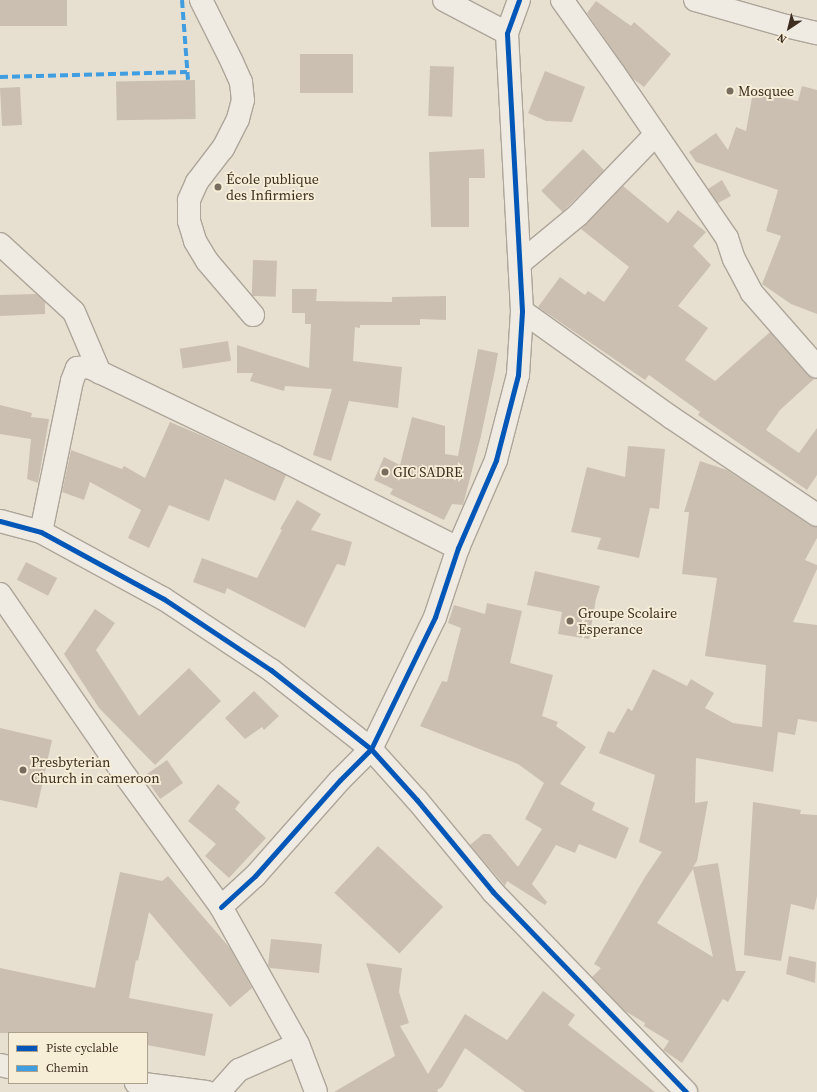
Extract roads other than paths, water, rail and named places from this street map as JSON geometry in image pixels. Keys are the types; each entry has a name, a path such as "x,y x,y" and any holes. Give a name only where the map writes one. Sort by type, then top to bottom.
{"street":[{"path":"201,0 241,82 243,100 238,119 223,148 194,188 189,200 189,221 195,241 207,261 253,315"},
{"path":"444,0 507,33"},
{"path":"221,907 255,876 340,780 371,749 435,617 458,548 496,460 518,375 522,311 507,33 519,0"},
{"path":"562,0 656,134 726,238 734,259 752,293 817,367"},
{"path":"695,0 786,26 817,33"},
{"path":"520,263 578,215 656,134"},
{"path":"0,244 74,312 100,373"},
{"path":"522,311 672,418 817,515"},
{"path":"41,532 72,381 76,368 88,367 275,456 458,548"},
{"path":"0,521 41,532 164,599 271,670 371,749 417,800 493,892 686,1092"},
{"path":"0,594 119,767 221,907 298,1044 316,1092"},
{"path":"219,1092 239,1070 298,1044"},
{"path":"144,1084 206,1092"}],"place":[{"name":"Mosquee","path":"730,91"},
{"name":"École publique des Infirmiers","path":"218,187"},
{"name":"GIC SADRE","path":"385,472"},
{"name":"Groupe Scolaire Esperance","path":"570,621"},
{"name":"Presbyterian Church in cameroon","path":"23,770"}]}
